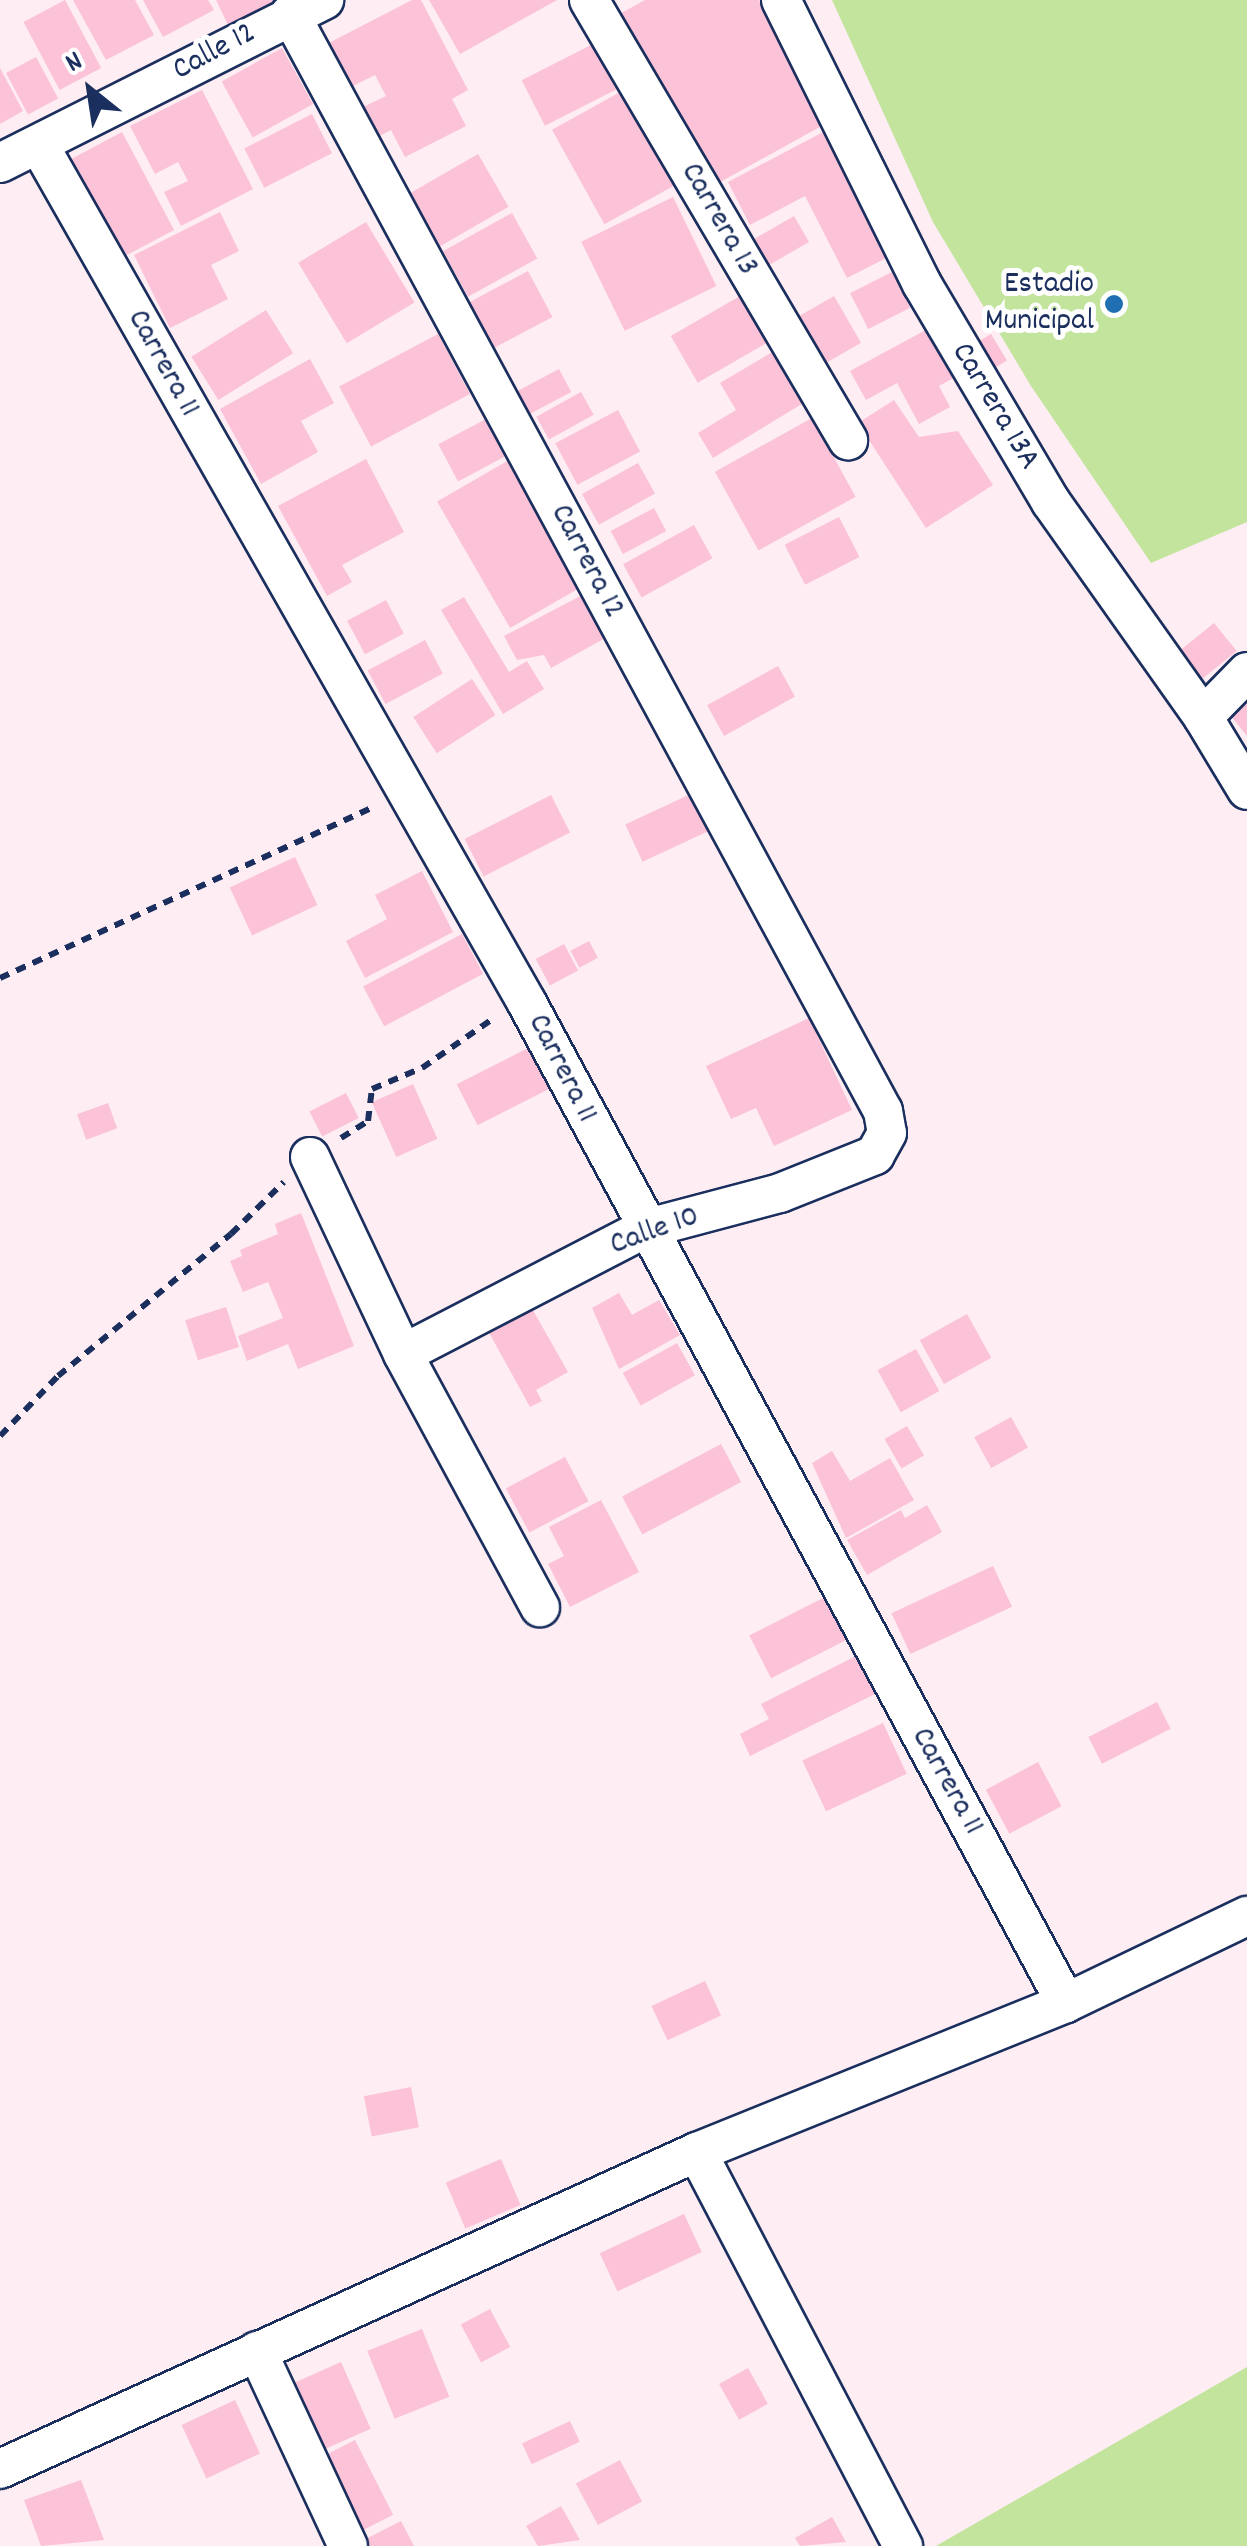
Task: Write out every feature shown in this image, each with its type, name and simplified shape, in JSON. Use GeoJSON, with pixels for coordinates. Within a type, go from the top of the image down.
{"type":"FeatureCollection","features":[{"type":"Feature","properties":{"kind":"street","name":"Carrera 13"},"geometry":{"type":"LineString","coordinates":[[588,0],[848,440]]}},
{"type":"Feature","properties":{"kind":"street","name":"Carrera 13A"},"geometry":{"type":"LineString","coordinates":[[781,0],[922,284],[1051,502],[1203,717],[1247,790]]}},
{"type":"Feature","properties":{"kind":"street","name":"Calle 12"},"geometry":{"type":"LineString","coordinates":[[0,164],[307,7]]}},
{"type":"Feature","properties":{"kind":"street","name":"Carrera 12"},"geometry":{"type":"LineString","coordinates":[[307,7],[883,1111]]}},
{"type":"Feature","properties":{"kind":"street","name":"Carrera 11"},"geometry":{"type":"LineString","coordinates":[[39,146],[527,1003],[644,1229],[1066,2003]]}},
{"type":"Feature","properties":{"kind":"street"},"geometry":{"type":"LineString","coordinates":[[1203,717],[1247,672]]}},
{"type":"Feature","properties":{"kind":"street","name":"Calle 10"},"geometry":{"type":"LineString","coordinates":[[403,1354],[644,1229],[780,1193],[875,1156],[888,1133],[883,1111]]}},
{"type":"Feature","properties":{"kind":"street"},"geometry":{"type":"LineString","coordinates":[[310,1157],[403,1354],[540,1607]]}},
{"type":"Feature","properties":{"kind":"street"},"geometry":{"type":"LineString","coordinates":[[0,2469],[697,2152],[1066,2003],[1247,1916]]}},
{"type":"Feature","properties":{"kind":"street"},"geometry":{"type":"LineString","coordinates":[[697,2152],[903,2546]]}},
{"type":"Feature","properties":{"kind":"street"},"geometry":{"type":"LineString","coordinates":[[257,2351],[348,2546]]}},
{"type":"Feature","properties":{"kind":"path"},"geometry":{"type":"LineString","coordinates":[[0,978],[405,792]]}},
{"type":"Feature","properties":{"kind":"path"},"geometry":{"type":"LineString","coordinates":[[0,1436],[58,1376],[230,1234],[310,1157],[368,1122],[372,1089],[422,1068],[527,1003]]}},
{"type":"Feature","properties":{"kind":"green space","name":"Estadio Municipal"},"geometry":{"type":"Polygon","coordinates":[[[832,0],[1247,0],[1247,522],[1151,563],[1031,386],[933,222],[832,0]]]}},
{"type":"Feature","properties":{"kind":"green space"},"geometry":{"type":"Polygon","coordinates":[[[1247,2367],[1247,2546],[936,2546],[1247,2367]]]}},
{"type":"Feature","properties":{"kind":"building"},"geometry":{"type":"Polygon","coordinates":[[[65,0],[101,68],[60,90],[24,22],[65,0]]]}},
{"type":"Feature","properties":{"kind":"building"},"geometry":{"type":"Polygon","coordinates":[[[73,0],[135,0],[154,35],[106,60],[73,0]]]}},
{"type":"Feature","properties":{"kind":"building"},"geometry":{"type":"Polygon","coordinates":[[[143,0],[208,0],[214,10],[163,37],[143,0]]]}},
{"type":"Feature","properties":{"kind":"building"},"geometry":{"type":"Polygon","coordinates":[[[216,0],[278,0],[228,25],[216,0]]]}},
{"type":"Feature","properties":{"kind":"building"},"geometry":{"type":"Polygon","coordinates":[[[412,0],[421,0],[468,90],[452,99],[466,126],[405,157],[391,130],[370,141],[355,111],[386,96],[375,75],[347,89],[325,45],[412,0]]]}},
{"type":"Feature","properties":{"kind":"building"},"geometry":{"type":"Polygon","coordinates":[[[429,0],[557,0],[460,54],[429,0]]]}},
{"type":"Feature","properties":{"kind":"building"},"geometry":{"type":"Polygon","coordinates":[[[645,0],[759,0],[827,123],[704,191],[609,20],[645,0]]]}},
{"type":"Feature","properties":{"kind":"building"},"geometry":{"type":"Polygon","coordinates":[[[593,44],[616,89],[545,126],[522,80],[593,44]]]}},
{"type":"Feature","properties":{"kind":"building"},"geometry":{"type":"Polygon","coordinates":[[[282,48],[313,104],[253,137],[222,81],[282,48]]]}},
{"type":"Feature","properties":{"kind":"building"},"geometry":{"type":"Polygon","coordinates":[[[36,57],[58,98],[28,114],[6,73],[36,57]]]}},
{"type":"Feature","properties":{"kind":"building"},"geometry":{"type":"Polygon","coordinates":[[[0,68],[23,111],[0,124],[0,68]]]}},
{"type":"Feature","properties":{"kind":"building"},"geometry":{"type":"Polygon","coordinates":[[[202,90],[253,189],[181,226],[164,192],[188,181],[178,162],[155,174],[130,126],[202,90]]]}},
{"type":"Feature","properties":{"kind":"building"},"geometry":{"type":"Polygon","coordinates":[[[622,91],[674,185],[604,224],[552,130],[622,91]]]}},
{"type":"Feature","properties":{"kind":"building"},"geometry":{"type":"Polygon","coordinates":[[[312,114],[332,153],[264,188],[244,149],[312,114]]]}},
{"type":"Feature","properties":{"kind":"building"},"geometry":{"type":"Polygon","coordinates":[[[827,130],[892,255],[847,278],[805,196],[750,225],[728,182],[827,130]]]}},
{"type":"Feature","properties":{"kind":"building"},"geometry":{"type":"Polygon","coordinates":[[[122,132],[174,230],[123,257],[71,159],[122,132]]]}},
{"type":"Feature","properties":{"kind":"building"},"geometry":{"type":"Polygon","coordinates":[[[478,154],[508,207],[429,253],[398,200],[478,154]]]}},
{"type":"Feature","properties":{"kind":"building"},"geometry":{"type":"Polygon","coordinates":[[[673,197],[716,286],[625,331],[581,242],[673,197]]]}},
{"type":"Feature","properties":{"kind":"building"},"geometry":{"type":"Polygon","coordinates":[[[220,212],[239,251],[211,265],[228,299],[170,328],[134,255],[220,212]]]}},
{"type":"Feature","properties":{"kind":"building"},"geometry":{"type":"Polygon","coordinates":[[[512,213],[537,258],[468,297],[443,251],[512,213]]]}},
{"type":"Feature","properties":{"kind":"building"},"geometry":{"type":"Polygon","coordinates":[[[794,216],[809,242],[764,268],[749,242],[794,216]]]}},
{"type":"Feature","properties":{"kind":"building"},"geometry":{"type":"Polygon","coordinates":[[[366,222],[414,303],[347,343],[298,263],[366,222]]]}},
{"type":"Feature","properties":{"kind":"building"},"geometry":{"type":"Polygon","coordinates":[[[528,271],[552,317],[491,349],[467,303],[528,271]]]}},
{"type":"Feature","properties":{"kind":"building"},"geometry":{"type":"Polygon","coordinates":[[[892,272],[910,308],[868,329],[850,293],[892,272]]]}},
{"type":"Feature","properties":{"kind":"building"},"geometry":{"type":"Polygon","coordinates":[[[740,296],[767,343],[698,383],[671,336],[740,296]]]}},
{"type":"Feature","properties":{"kind":"building"},"geometry":{"type":"Polygon","coordinates":[[[834,296],[861,343],[821,366],[794,319],[834,296]]]}},
{"type":"Feature","properties":{"kind":"building"},"geometry":{"type":"Polygon","coordinates":[[[266,310],[293,353],[218,400],[191,357],[266,310]]]}},
{"type":"Feature","properties":{"kind":"building"},"geometry":{"type":"Polygon","coordinates":[[[933,326],[959,375],[939,386],[950,407],[919,424],[897,383],[866,400],[850,371],[933,326]]]}},
{"type":"Feature","properties":{"kind":"building"},"geometry":{"type":"Polygon","coordinates":[[[438,334],[470,394],[371,447],[339,387],[438,334]]]}},
{"type":"Feature","properties":{"kind":"building"},"geometry":{"type":"Polygon","coordinates":[[[991,334],[1007,361],[989,371],[973,345],[991,334]]]}},
{"type":"Feature","properties":{"kind":"building"},"geometry":{"type":"Polygon","coordinates":[[[774,351],[805,402],[713,458],[698,433],[736,410],[720,383],[774,351]]]}},
{"type":"Feature","properties":{"kind":"building"},"geometry":{"type":"Polygon","coordinates":[[[310,359],[334,403],[301,421],[318,452],[261,484],[220,409],[310,359]]]}},
{"type":"Feature","properties":{"kind":"building"},"geometry":{"type":"Polygon","coordinates":[[[559,369],[571,392],[530,414],[518,391],[559,369]]]}},
{"type":"Feature","properties":{"kind":"building"},"geometry":{"type":"Polygon","coordinates":[[[581,392],[594,415],[549,439],[536,417],[581,392]]]}},
{"type":"Feature","properties":{"kind":"building"},"geometry":{"type":"Polygon","coordinates":[[[894,400],[919,437],[958,431],[993,485],[926,528],[858,423],[894,400]]]}},
{"type":"Feature","properties":{"kind":"building"},"geometry":{"type":"Polygon","coordinates":[[[618,410],[640,451],[577,485],[555,443],[618,410]]]}},
{"type":"Feature","properties":{"kind":"building"},"geometry":{"type":"Polygon","coordinates":[[[812,418],[856,497],[759,551],[715,472],[812,418]]]}},
{"type":"Feature","properties":{"kind":"building"},"geometry":{"type":"Polygon","coordinates":[[[486,419],[506,456],[458,481],[438,444],[486,419]]]}},
{"type":"Feature","properties":{"kind":"building"},"geometry":{"type":"Polygon","coordinates":[[[366,459],[404,532],[342,565],[352,582],[327,596],[278,506],[366,459]]]}},
{"type":"Feature","properties":{"kind":"building"},"geometry":{"type":"Polygon","coordinates":[[[509,460],[582,586],[510,628],[437,502],[509,460]]]}},
{"type":"Feature","properties":{"kind":"building"},"geometry":{"type":"Polygon","coordinates":[[[638,463],[655,494],[599,525],[582,494],[638,463]]]}},
{"type":"Feature","properties":{"kind":"building"},"geometry":{"type":"Polygon","coordinates":[[[654,508],[666,531],[623,554],[611,531],[654,508]]]}},
{"type":"Feature","properties":{"kind":"building"},"geometry":{"type":"Polygon","coordinates":[[[839,517],[859,557],[805,585],[785,545],[839,517]]]}},
{"type":"Feature","properties":{"kind":"building"},"geometry":{"type":"Polygon","coordinates":[[[694,525],[712,558],[642,598],[623,564],[694,525]]]}},
{"type":"Feature","properties":{"kind":"building"},"geometry":{"type":"Polygon","coordinates":[[[586,593],[609,636],[551,668],[544,655],[517,660],[504,636],[586,593]]]}},
{"type":"Feature","properties":{"kind":"building"},"geometry":{"type":"Polygon","coordinates":[[[464,597],[509,672],[527,661],[544,689],[503,714],[441,610],[464,597]]]}},
{"type":"Feature","properties":{"kind":"building"},"geometry":{"type":"Polygon","coordinates":[[[386,600],[404,634],[365,654],[347,621],[386,600]]]}},
{"type":"Feature","properties":{"kind":"building"},"geometry":{"type":"Polygon","coordinates":[[[1214,623],[1237,651],[1202,679],[1179,651],[1214,623]]]}},
{"type":"Feature","properties":{"kind":"building"},"geometry":{"type":"Polygon","coordinates":[[[425,640],[443,674],[385,704],[368,671],[425,640]]]}},
{"type":"Feature","properties":{"kind":"building"},"geometry":{"type":"Polygon","coordinates":[[[778,666],[795,697],[724,736],[707,705],[778,666]]]}},
{"type":"Feature","properties":{"kind":"building"},"geometry":{"type":"Polygon","coordinates":[[[472,679],[495,715],[437,753],[413,717],[472,679]]]}},
{"type":"Feature","properties":{"kind":"building"},"geometry":{"type":"Polygon","coordinates":[[[1247,704],[1247,736],[1231,716],[1247,704]]]}},
{"type":"Feature","properties":{"kind":"building"},"geometry":{"type":"Polygon","coordinates":[[[695,792],[712,829],[643,862],[625,825],[695,792]]]}},
{"type":"Feature","properties":{"kind":"building"},"geometry":{"type":"Polygon","coordinates":[[[551,795],[570,832],[484,876],[465,839],[551,795]]]}},
{"type":"Feature","properties":{"kind":"building"},"geometry":{"type":"Polygon","coordinates":[[[295,857],[317,905],[252,935],[230,887],[295,857]]]}},
{"type":"Feature","properties":{"kind":"building"},"geometry":{"type":"Polygon","coordinates":[[[422,871],[453,932],[365,978],[346,941],[387,919],[375,895],[422,871]]]}},
{"type":"Feature","properties":{"kind":"building"},"geometry":{"type":"Polygon","coordinates":[[[462,934],[483,974],[384,1026],[363,987],[462,934]]]}},
{"type":"Feature","properties":{"kind":"building"},"geometry":{"type":"Polygon","coordinates":[[[589,941],[598,958],[579,968],[570,951],[589,941]]]}},
{"type":"Feature","properties":{"kind":"building"},"geometry":{"type":"Polygon","coordinates":[[[564,944],[578,970],[550,986],[536,959],[564,944]]]}},
{"type":"Feature","properties":{"kind":"building"},"geometry":{"type":"Polygon","coordinates":[[[809,1018],[852,1110],[774,1146],[756,1108],[731,1119],[706,1066],[809,1018]]]}},
{"type":"Feature","properties":{"kind":"building"},"geometry":{"type":"Polygon","coordinates":[[[528,1048],[549,1089],[478,1125],[457,1084],[528,1048]]]}},
{"type":"Feature","properties":{"kind":"building"},"geometry":{"type":"Polygon","coordinates":[[[413,1084],[437,1139],[396,1157],[372,1102],[413,1084]]]}},
{"type":"Feature","properties":{"kind":"building"},"geometry":{"type":"Polygon","coordinates":[[[346,1093],[359,1118],[322,1137],[309,1112],[346,1093]]]}},
{"type":"Feature","properties":{"kind":"building"},"geometry":{"type":"Polygon","coordinates":[[[108,1103],[117,1128],[86,1140],[77,1114],[108,1103]]]}},
{"type":"Feature","properties":{"kind":"building"},"geometry":{"type":"Polygon","coordinates":[[[301,1213],[354,1346],[298,1369],[288,1344],[247,1361],[238,1336],[283,1318],[268,1282],[243,1292],[230,1261],[242,1256],[240,1250],[278,1234],[275,1224],[301,1213]]]}},
{"type":"Feature","properties":{"kind":"building"},"geometry":{"type":"Polygon","coordinates":[[[619,1293],[632,1315],[659,1300],[680,1335],[619,1369],[592,1308],[619,1293]]]}},
{"type":"Feature","properties":{"kind":"building"},"geometry":{"type":"Polygon","coordinates":[[[530,1305],[568,1372],[536,1390],[542,1401],[530,1407],[487,1329],[530,1305]]]}},
{"type":"Feature","properties":{"kind":"building"},"geometry":{"type":"Polygon","coordinates":[[[226,1307],[239,1347],[198,1360],[185,1320],[226,1307]]]}},
{"type":"Feature","properties":{"kind":"building"},"geometry":{"type":"Polygon","coordinates":[[[967,1314],[991,1358],[944,1384],[920,1340],[967,1314]]]}},
{"type":"Feature","properties":{"kind":"building"},"geometry":{"type":"Polygon","coordinates":[[[677,1343],[695,1375],[641,1405],[623,1373],[677,1343]]]}},
{"type":"Feature","properties":{"kind":"building"},"geometry":{"type":"Polygon","coordinates":[[[916,1349],[939,1391],[901,1412],[878,1370],[916,1349]]]}},
{"type":"Feature","properties":{"kind":"building"},"geometry":{"type":"Polygon","coordinates":[[[1011,1417],[1028,1448],[991,1468],[974,1437],[1011,1417]]]}},
{"type":"Feature","properties":{"kind":"building"},"geometry":{"type":"Polygon","coordinates":[[[907,1426],[924,1455],[901,1468],[884,1439],[907,1426]]]}},
{"type":"Feature","properties":{"kind":"building"},"geometry":{"type":"Polygon","coordinates":[[[721,1444],[741,1482],[642,1535],[622,1497],[721,1444]]]}},
{"type":"Feature","properties":{"kind":"building"},"geometry":{"type":"Polygon","coordinates":[[[832,1451],[850,1481],[890,1458],[914,1500],[846,1538],[812,1463],[832,1451]]]}},
{"type":"Feature","properties":{"kind":"building"},"geometry":{"type":"Polygon","coordinates":[[[565,1457],[588,1501],[529,1533],[506,1488],[565,1457]]]}},
{"type":"Feature","properties":{"kind":"building"},"geometry":{"type":"Polygon","coordinates":[[[601,1500],[639,1572],[570,1607],[548,1564],[564,1556],[549,1527],[601,1500]]]}},
{"type":"Feature","properties":{"kind":"building"},"geometry":{"type":"Polygon","coordinates":[[[927,1505],[942,1532],[867,1575],[847,1540],[901,1510],[905,1518],[927,1505]]]}},
{"type":"Feature","properties":{"kind":"building"},"geometry":{"type":"Polygon","coordinates":[[[993,1566],[1012,1607],[911,1654],[891,1613],[993,1566]]]}},
{"type":"Feature","properties":{"kind":"building"},"geometry":{"type":"Polygon","coordinates":[[[825,1597],[847,1640],[771,1678],[749,1636],[825,1597]]]}},
{"type":"Feature","properties":{"kind":"building"},"geometry":{"type":"Polygon","coordinates":[[[856,1656],[875,1694],[750,1756],[740,1734],[769,1719],[761,1704],[856,1656]]]}},
{"type":"Feature","properties":{"kind":"building"},"geometry":{"type":"Polygon","coordinates":[[[1157,1702],[1171,1729],[1102,1764],[1088,1737],[1157,1702]]]}},
{"type":"Feature","properties":{"kind":"building"},"geometry":{"type":"Polygon","coordinates":[[[883,1723],[907,1774],[826,1811],[802,1761],[883,1723]]]}},
{"type":"Feature","properties":{"kind":"building"},"geometry":{"type":"Polygon","coordinates":[[[1038,1762],[1061,1806],[1009,1834],[986,1790],[1038,1762]]]}},
{"type":"Feature","properties":{"kind":"building"},"geometry":{"type":"Polygon","coordinates":[[[705,1981],[721,2015],[668,2040],[652,2006],[705,1981]]]}},
{"type":"Feature","properties":{"kind":"building"},"geometry":{"type":"Polygon","coordinates":[[[411,2087],[419,2127],[372,2136],[364,2096],[411,2087]]]}},
{"type":"Feature","properties":{"kind":"building"},"geometry":{"type":"Polygon","coordinates":[[[501,2159],[521,2205],[465,2228],[446,2182],[501,2159]]]}},
{"type":"Feature","properties":{"kind":"building"},"geometry":{"type":"Polygon","coordinates":[[[684,2214],[702,2252],[617,2291],[600,2253],[684,2214]]]}},
{"type":"Feature","properties":{"kind":"building"},"geometry":{"type":"Polygon","coordinates":[[[490,2309],[510,2347],[481,2362],[461,2324],[490,2309]]]}},
{"type":"Feature","properties":{"kind":"building"},"geometry":{"type":"Polygon","coordinates":[[[422,2329],[449,2397],[395,2419],[367,2351],[422,2329]]]}},
{"type":"Feature","properties":{"kind":"building"},"geometry":{"type":"Polygon","coordinates":[[[341,2362],[371,2429],[315,2453],[285,2387],[341,2362]]]}},
{"type":"Feature","properties":{"kind":"building"},"geometry":{"type":"Polygon","coordinates":[[[748,2368],[768,2404],[739,2420],[719,2384],[748,2368]]]}},
{"type":"Feature","properties":{"kind":"building"},"geometry":{"type":"Polygon","coordinates":[[[235,2400],[260,2453],[206,2478],[182,2425],[235,2400]]]}},
{"type":"Feature","properties":{"kind":"building"},"geometry":{"type":"Polygon","coordinates":[[[570,2421],[580,2442],[532,2464],[522,2443],[570,2421]]]}},
{"type":"Feature","properties":{"kind":"building"},"geometry":{"type":"Polygon","coordinates":[[[355,2440],[393,2515],[353,2535],[315,2460],[355,2440]]]}},
{"type":"Feature","properties":{"kind":"building"},"geometry":{"type":"Polygon","coordinates":[[[620,2460],[642,2501],[598,2525],[576,2483],[620,2460]]]}},
{"type":"Feature","properties":{"kind":"building"},"geometry":{"type":"Polygon","coordinates":[[[81,2480],[104,2540],[41,2546],[24,2500],[81,2480]]]}},
{"type":"Feature","properties":{"kind":"building"},"geometry":{"type":"Polygon","coordinates":[[[561,2506],[580,2540],[538,2546],[526,2526],[561,2506]]]}},
{"type":"Feature","properties":{"kind":"building"},"geometry":{"type":"Polygon","coordinates":[[[832,2517],[846,2542],[800,2546],[795,2538],[832,2517]]]}},
{"type":"Feature","properties":{"kind":"building"},"geometry":{"type":"Polygon","coordinates":[[[401,2521],[414,2546],[362,2546],[360,2542],[401,2521]]]}},
{"type":"Feature","properties":{"kind":"place","name":"Estadio Municipal"},"geometry":{"type":"Point","coordinates":[1114,304]}}]}
